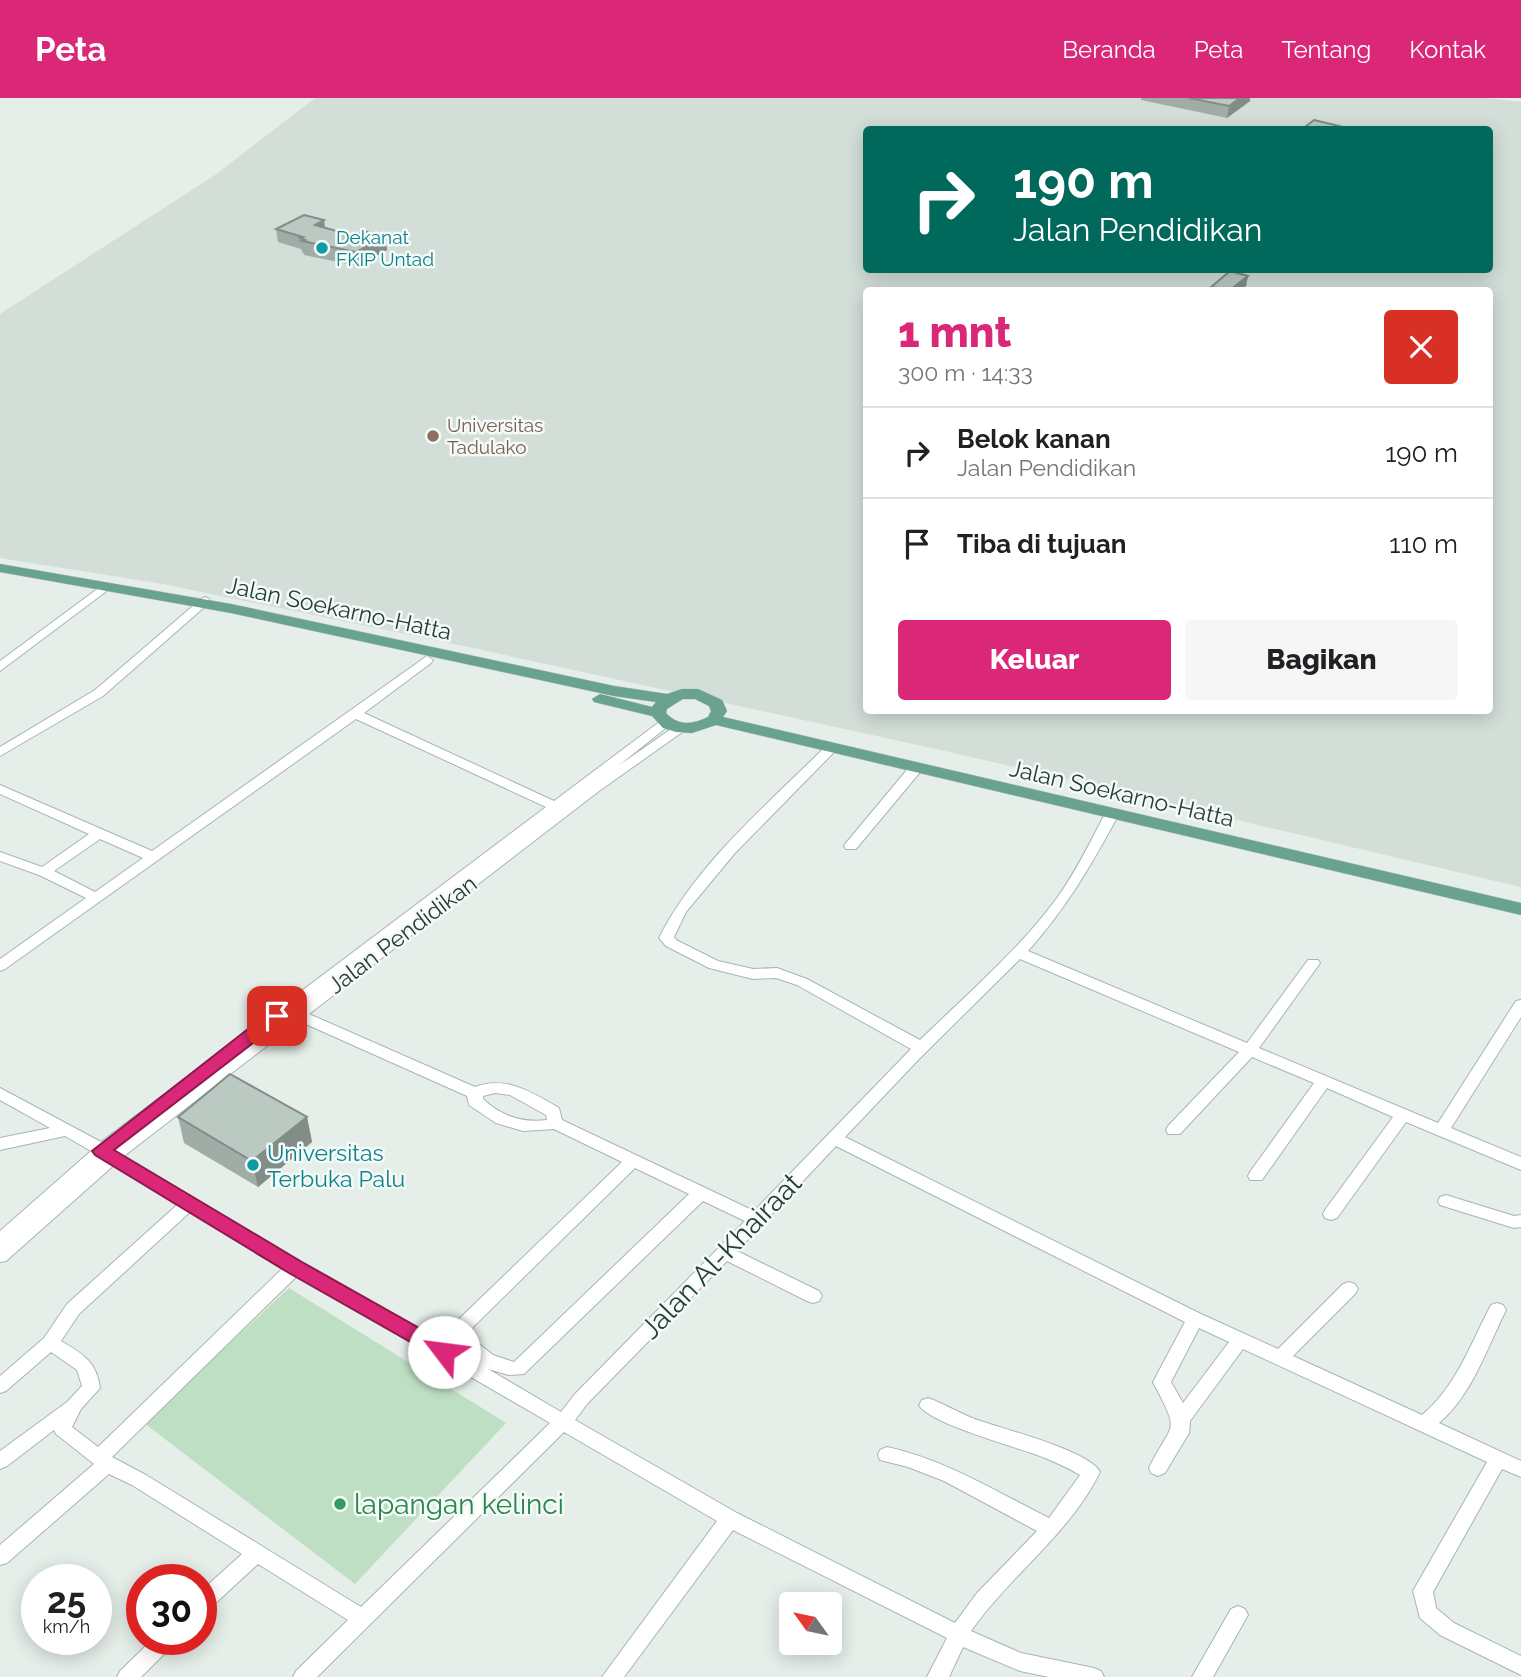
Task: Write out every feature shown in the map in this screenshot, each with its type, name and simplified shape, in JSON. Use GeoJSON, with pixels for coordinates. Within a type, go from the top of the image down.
{"type":"FeatureCollection","features":[{"type":"Feature","properties":{"kind":"main road","name":"Jalan Soekarno-Hatta"},"geometry":{"type":"LineString","coordinates":[[0,568],[111,584],[201,605],[662,718],[682,728]]}},
{"type":"Feature","properties":{"kind":"main road","name":"Jalan Soekarno-Hatta"},"geometry":{"type":"LineString","coordinates":[[0,577],[201,605],[614,691],[667,699],[682,694],[698,694],[716,703],[716,716]]}},
{"type":"Feature","properties":{"kind":"main road"},"geometry":{"type":"LineString","coordinates":[[662,718],[660,705],[667,699]]}},
{"type":"Feature","properties":{"kind":"main road","name":"Jalan Soekarno-Hatta"},"geometry":{"type":"LineString","coordinates":[[716,716],[831,749],[1521,909]]}},
{"type":"Feature","properties":{"kind":"main road","name":"Jalan Soekarno-Hatta"},"geometry":{"type":"LineString","coordinates":[[716,716],[1521,897]]}},
{"type":"Feature","properties":{"kind":"main road"},"geometry":{"type":"LineString","coordinates":[[682,728],[695,728],[716,716]]}},
{"type":"Feature","properties":{"kind":"street"},"geometry":{"type":"LineString","coordinates":[[0,667],[100,591]]}},
{"type":"Feature","properties":{"kind":"street"},"geometry":{"type":"LineString","coordinates":[[0,752],[99,693],[201,605]]}},
{"type":"Feature","properties":{"kind":"street"},"geometry":{"type":"LineString","coordinates":[[0,966],[355,715],[427,660]]}},
{"type":"Feature","properties":{"kind":"street"},"geometry":{"type":"LineString","coordinates":[[355,715],[554,806]]}},
{"type":"Feature","properties":{"kind":"street","name":"Jalan Pendidikan"},"geometry":{"type":"LineString","coordinates":[[0,1241],[107,1153],[554,806],[662,718]]}},
{"type":"Feature","properties":{"kind":"street","name":"Jalan Pendidikan"},"geometry":{"type":"LineString","coordinates":[[0,1256],[107,1153],[296,1014],[594,788],[682,728]]}},
{"type":"Feature","properties":{"kind":"street"},"geometry":{"type":"LineString","coordinates":[[831,749],[730,850],[680,910],[666,938],[714,965],[753,974],[777,973],[802,982],[920,1047]]}},
{"type":"Feature","properties":{"kind":"street"},"geometry":{"type":"LineString","coordinates":[[851,846],[916,768]]}},
{"type":"Feature","properties":{"kind":"street"},"geometry":{"type":"LineString","coordinates":[[0,789],[153,857]]}},
{"type":"Feature","properties":{"kind":"street","name":"Jalan Al-Khairaat"},"geometry":{"type":"LineString","coordinates":[[303,1677],[563,1422],[581,1399],[726,1253],[920,1047],[979,995],[1019,953],[1063,900],[1112,814]]}},
{"type":"Feature","properties":{"kind":"street"},"geometry":{"type":"LineString","coordinates":[[44,872],[99,833]]}},
{"type":"Feature","properties":{"kind":"street"},"geometry":{"type":"LineString","coordinates":[[0,856],[44,872],[97,898]]}},
{"type":"Feature","properties":{"kind":"street"},"geometry":{"type":"LineString","coordinates":[[1019,953],[1521,1164]]}},
{"type":"Feature","properties":{"kind":"street"},"geometry":{"type":"LineString","coordinates":[[1174,1130],[1250,1050],[1313,963]]}},
{"type":"Feature","properties":{"kind":"street"},"geometry":{"type":"LineString","coordinates":[[1442,1130],[1520,1008]]}},
{"type":"Feature","properties":{"kind":"street"},"geometry":{"type":"LineString","coordinates":[[296,1014],[475,1093]]}},
{"type":"Feature","properties":{"kind":"street"},"geometry":{"type":"LineString","coordinates":[[1256,1176],[1323,1082]]}},
{"type":"Feature","properties":{"kind":"street"},"geometry":{"type":"LineString","coordinates":[[475,1093],[485,1087],[498,1086],[510,1090],[553,1112],[555,1123]]}},
{"type":"Feature","properties":{"kind":"street"},"geometry":{"type":"LineString","coordinates":[[0,1093],[730,1518],[958,1635],[1020,1662],[1090,1677]]}},
{"type":"Feature","properties":{"kind":"street"},"geometry":{"type":"LineString","coordinates":[[475,1093],[475,1101],[481,1108],[511,1122],[529,1128],[543,1128],[555,1123],[757,1220]]}},
{"type":"Feature","properties":{"kind":"street"},"geometry":{"type":"LineString","coordinates":[[1331,1214],[1403,1115]]}},
{"type":"Feature","properties":{"kind":"street"},"geometry":{"type":"LineString","coordinates":[[0,1144],[64,1130]]}},
{"type":"Feature","properties":{"kind":"street"},"geometry":{"type":"LineString","coordinates":[[834,1138],[1195,1319],[1521,1469]]}},
{"type":"Feature","properties":{"kind":"street"},"geometry":{"type":"LineString","coordinates":[[634,1160],[464,1324],[461,1339],[476,1354],[502,1368],[518,1369],[700,1194]]}},
{"type":"Feature","properties":{"kind":"street"},"geometry":{"type":"LineString","coordinates":[[1446,1201],[1514,1223],[1521,1222]]}},
{"type":"Feature","properties":{"kind":"street"},"geometry":{"type":"LineString","coordinates":[[0,1386],[50,1343],[73,1309],[189,1203]]}},
{"type":"Feature","properties":{"kind":"street"},"geometry":{"type":"LineString","coordinates":[[726,1253],[813,1296]]}},
{"type":"Feature","properties":{"kind":"street"},"geometry":{"type":"LineString","coordinates":[[0,1557],[104,1460],[295,1267]]}},
{"type":"Feature","properties":{"kind":"street"},"geometry":{"type":"LineString","coordinates":[[1280,1358],[1349,1289]]}},
{"type":"Feature","properties":{"kind":"street"},"geometry":{"type":"LineString","coordinates":[[1425,1424],[1440,1413],[1453,1393],[1497,1310]]}},
{"type":"Feature","properties":{"kind":"street"},"geometry":{"type":"LineString","coordinates":[[1158,1468],[1183,1428],[1182,1418],[1162,1382],[1195,1319]]}},
{"type":"Feature","properties":{"kind":"street"},"geometry":{"type":"LineString","coordinates":[[1182,1418],[1240,1340]]}},
{"type":"Feature","properties":{"kind":"street"},"geometry":{"type":"LineString","coordinates":[[0,1461],[75,1404],[91,1388],[91,1377],[86,1365],[50,1343]]}},
{"type":"Feature","properties":{"kind":"street"},"geometry":{"type":"LineString","coordinates":[[75,1404],[62,1429],[104,1460],[363,1619]]}},
{"type":"Feature","properties":{"kind":"street"},"geometry":{"type":"LineString","coordinates":[[928,1405],[954,1420],[1044,1451],[1091,1472],[1080,1495],[1052,1529],[983,1600],[958,1635],[947,1666],[937,1677]]}},
{"type":"Feature","properties":{"kind":"street"},"geometry":{"type":"LineString","coordinates":[[887,1455],[909,1458],[939,1471],[1052,1529]]}},
{"type":"Feature","properties":{"kind":"street"},"geometry":{"type":"LineString","coordinates":[[1499,1458],[1423,1591],[1427,1612],[1447,1629],[1521,1666]]}},
{"type":"Feature","properties":{"kind":"street"},"geometry":{"type":"LineString","coordinates":[[612,1677],[730,1518]]}},
{"type":"Feature","properties":{"kind":"street"},"geometry":{"type":"LineString","coordinates":[[217,1589],[256,1553]]}},
{"type":"Feature","properties":{"kind":"street"},"geometry":{"type":"LineString","coordinates":[[1202,1677],[1238,1615]]}},
{"type":"Feature","properties":{"kind":"street"},"geometry":{"type":"LineString","coordinates":[[127,1677],[150,1655]]}},
{"type":"Feature","properties":{"kind":"shaded area","name":"Universitas Tadulako"},"geometry":{"type":"Polygon","coordinates":[[[315,98],[1487,98],[1521,102],[1521,887],[950,752],[473,648],[163,584],[0,558],[0,314],[215,175],[315,98]]]}},
{"type":"Feature","properties":{"kind":"green space","name":"lapangan kelinci"},"geometry":{"type":"Polygon","coordinates":[[[289,1288],[506,1423],[355,1584],[144,1423],[289,1288]]]}},
{"type":"Feature","properties":{"kind":"building"},"geometry":{"type":"Polygon","coordinates":[[[1189,98],[1240,98],[1229,106],[1189,98]]]}},
{"type":"Feature","properties":{"kind":"building"},"geometry":{"type":"Polygon","coordinates":[[[1314,120],[1339,126],[1306,126],[1314,120]]]}},
{"type":"Feature","properties":{"kind":"building"},"geometry":{"type":"Polygon","coordinates":[[[304,215],[324,220],[315,225],[354,236],[364,231],[385,237],[356,252],[302,241],[305,240],[300,238],[303,237],[276,229],[304,215]]]}},
{"type":"Feature","properties":{"kind":"building"},"geometry":{"type":"Polygon","coordinates":[[[1228,273],[1248,276],[1234,287],[1211,287],[1228,273]]]}},
{"type":"Feature","properties":{"kind":"building"},"geometry":{"type":"Polygon","coordinates":[[[230,1074],[307,1117],[252,1161],[178,1117],[230,1074]]]}},
{"type":"Feature","properties":{"kind":"place","name":"Dekanat FKIP Untad"},"geometry":{"type":"Point","coordinates":[322,248]}},
{"type":"Feature","properties":{"kind":"place","name":"Universitas Tadulako"},"geometry":{"type":"Point","coordinates":[433,436]}},
{"type":"Feature","properties":{"kind":"place","name":"Universitas Terbuka Palu"},"geometry":{"type":"Point","coordinates":[253,1165]}},
{"type":"Feature","properties":{"kind":"place","name":"lapangan kelinci"},"geometry":{"type":"Point","coordinates":[340,1504]}},
{"type":"Feature","properties":{"kind":"route"},"geometry":{"type":"LineString","coordinates":[[277,1016],[101,1151],[444,1352]]}}]}
